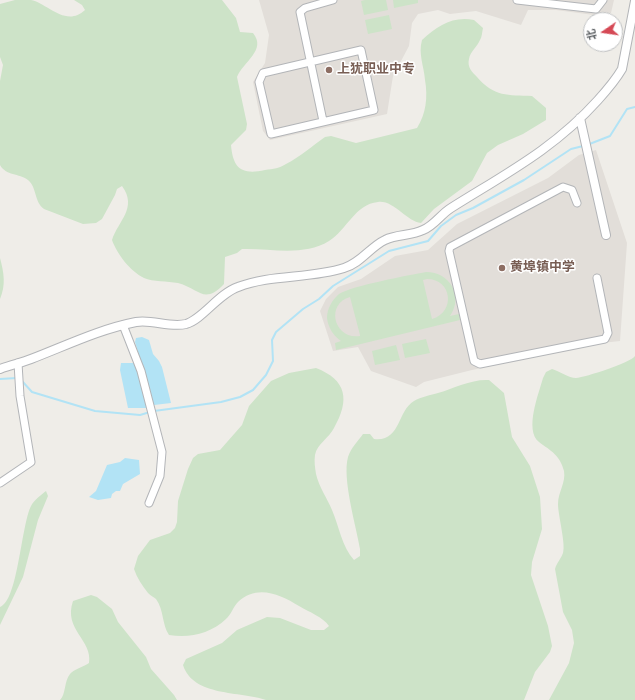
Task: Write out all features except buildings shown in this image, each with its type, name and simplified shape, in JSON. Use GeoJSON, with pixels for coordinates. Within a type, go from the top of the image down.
{"type":"FeatureCollection","features":[{"type":"Feature","properties":{"kind":"street"},"geometry":{"type":"LineString","coordinates":[[323,122],[300,12],[305,8],[333,0]]}},
{"type":"Feature","properties":{"kind":"street"},"geometry":{"type":"LineString","coordinates":[[517,0],[548,2],[596,9],[603,0]]}},
{"type":"Feature","properties":{"kind":"street"},"geometry":{"type":"LineString","coordinates":[[0,369],[123,325],[149,321],[175,324],[188,323],[215,300],[240,286],[256,282],[317,274],[347,268],[368,255],[388,238],[423,231],[450,208],[528,161],[580,118],[617,78],[622,69],[626,41],[635,2]]}},
{"type":"Feature","properties":{"kind":"street"},"geometry":{"type":"LineString","coordinates":[[626,41],[635,43]]}},
{"type":"Feature","properties":{"kind":"street"},"geometry":{"type":"LineString","coordinates":[[361,50],[374,110],[323,122],[271,134],[260,82],[261,76],[266,72],[361,50]]}},
{"type":"Feature","properties":{"kind":"street"},"geometry":{"type":"LineString","coordinates":[[580,118],[606,235]]}},
{"type":"Feature","properties":{"kind":"street"},"geometry":{"type":"LineString","coordinates":[[577,204],[572,190],[563,188],[450,247],[449,251],[474,361],[480,364],[605,340],[608,333],[597,278]]}},
{"type":"Feature","properties":{"kind":"street"},"geometry":{"type":"LineString","coordinates":[[123,325],[141,371],[162,452],[160,476],[149,503]]}},
{"type":"Feature","properties":{"kind":"street"},"geometry":{"type":"LineString","coordinates":[[0,483],[31,462],[20,396],[18,363]]}},
{"type":"Feature","properties":{"kind":"shaded area","name":"上犹职业中专"},"geometry":{"type":"Polygon","coordinates":[[[259,0],[614,0],[611,12],[583,12],[583,14],[556,10],[528,10],[521,25],[476,11],[450,14],[438,10],[418,14],[412,23],[409,46],[393,76],[387,114],[270,140],[263,131],[253,82],[265,63],[269,35],[259,0]]]}},
{"type":"Feature","properties":{"kind":"shaded area","name":"黄埠镇中学"},"geometry":{"type":"Polygon","coordinates":[[[596,150],[627,243],[620,341],[593,344],[472,370],[424,382],[416,387],[371,371],[358,347],[333,351],[320,311],[326,299],[338,287],[361,279],[395,256],[428,250],[457,224],[548,178],[579,155],[596,150]]]}},
{"type":"Feature","properties":{"kind":"green space"},"geometry":{"type":"Polygon","coordinates":[[[15,0],[31,0],[64,16],[71,16],[78,15],[85,10],[82,5],[74,0],[222,0],[236,18],[240,32],[253,33],[257,39],[256,50],[237,77],[247,124],[246,130],[231,145],[234,160],[240,168],[245,171],[250,172],[274,169],[296,158],[325,137],[331,136],[356,143],[417,128],[424,111],[426,99],[426,86],[421,55],[422,40],[440,26],[459,19],[474,20],[483,28],[481,39],[469,59],[469,67],[473,73],[483,84],[496,92],[509,95],[532,96],[546,108],[546,120],[523,134],[498,145],[487,153],[472,181],[434,209],[421,223],[411,219],[390,204],[378,202],[370,204],[357,212],[341,231],[329,241],[319,246],[308,249],[286,251],[242,249],[237,253],[225,257],[224,284],[211,294],[202,294],[178,283],[144,278],[129,267],[112,240],[127,208],[128,201],[122,186],[117,189],[102,219],[96,223],[83,224],[44,209],[39,202],[33,186],[28,180],[21,176],[9,173],[0,165],[0,81],[3,65],[0,57],[0,4],[15,0]]]}},
{"type":"Feature","properties":{"kind":"green space"},"geometry":{"type":"Polygon","coordinates":[[[386,0],[388,10],[364,15],[361,1],[386,0]]]}},
{"type":"Feature","properties":{"kind":"green space"},"geometry":{"type":"Polygon","coordinates":[[[393,0],[418,0],[418,3],[394,8],[393,0]]]}},
{"type":"Feature","properties":{"kind":"green space"},"geometry":{"type":"Polygon","coordinates":[[[389,15],[392,29],[368,34],[365,20],[389,15]]]}},
{"type":"Feature","properties":{"kind":"green space"},"geometry":{"type":"Polygon","coordinates":[[[0,258],[4,279],[0,299],[0,258]]]}},
{"type":"Feature","properties":{"kind":"green space"},"geometry":{"type":"Polygon","coordinates":[[[426,272],[442,276],[452,286],[456,301],[450,316],[459,314],[460,320],[336,350],[335,343],[341,341],[332,331],[327,318],[330,305],[339,294],[368,284],[426,272]],[[423,280],[432,319],[440,315],[445,310],[448,303],[448,296],[442,284],[435,280],[423,280]],[[350,297],[342,301],[337,307],[335,313],[336,321],[344,333],[351,336],[360,336],[360,335],[350,297]]]}},
{"type":"Feature","properties":{"kind":"green space"},"geometry":{"type":"Polygon","coordinates":[[[426,339],[430,353],[405,358],[402,344],[426,339]]]}},
{"type":"Feature","properties":{"kind":"green space"},"geometry":{"type":"Polygon","coordinates":[[[396,345],[400,360],[375,365],[372,351],[396,345]]]}},
{"type":"Feature","properties":{"kind":"green space"},"geometry":{"type":"Polygon","coordinates":[[[635,356],[635,700],[549,700],[569,663],[574,643],[572,630],[563,612],[555,569],[564,549],[558,504],[559,495],[564,480],[564,471],[557,457],[539,442],[535,436],[533,420],[536,402],[543,378],[546,372],[552,369],[576,378],[617,366],[635,356]]]}},
{"type":"Feature","properties":{"kind":"green space"},"geometry":{"type":"Polygon","coordinates":[[[316,368],[334,378],[340,385],[343,392],[344,400],[339,418],[332,432],[316,451],[315,464],[319,483],[332,510],[346,549],[354,560],[360,556],[360,549],[350,502],[347,466],[349,454],[363,434],[370,434],[374,439],[383,439],[394,431],[404,412],[414,401],[469,382],[489,380],[504,393],[512,437],[530,466],[540,497],[542,529],[532,562],[531,575],[548,626],[552,646],[550,652],[535,672],[524,700],[266,700],[207,688],[197,683],[188,675],[183,665],[186,659],[222,643],[237,630],[267,617],[280,618],[311,630],[324,630],[329,626],[320,617],[284,598],[261,592],[253,593],[238,602],[226,619],[213,628],[199,634],[185,636],[169,635],[165,627],[159,603],[148,593],[134,569],[138,556],[150,540],[170,533],[175,528],[177,522],[178,501],[193,458],[198,454],[220,450],[242,425],[249,406],[271,381],[289,373],[316,368]]]}},
{"type":"Feature","properties":{"kind":"green space"},"geometry":{"type":"Polygon","coordinates":[[[46,491],[48,496],[38,520],[23,577],[0,625],[0,607],[6,602],[11,592],[24,529],[31,506],[46,491]]]}},
{"type":"Feature","properties":{"kind":"green space"},"geometry":{"type":"Polygon","coordinates":[[[91,595],[97,597],[112,609],[118,622],[146,657],[151,669],[177,700],[60,700],[70,674],[89,663],[87,648],[75,627],[72,620],[71,611],[73,601],[91,595]]]}},
{"type":"Feature","properties":{"kind":"water"},"geometry":{"type":"Polygon","coordinates":[[[142,337],[149,340],[153,354],[162,367],[171,403],[154,405],[135,342],[136,338],[142,337]]]}},
{"type":"Feature","properties":{"kind":"water"},"geometry":{"type":"Polygon","coordinates":[[[121,363],[135,363],[147,408],[128,408],[120,370],[121,363]]]}},
{"type":"Feature","properties":{"kind":"water"},"geometry":{"type":"Polygon","coordinates":[[[125,458],[139,460],[140,474],[123,484],[120,491],[116,491],[112,494],[111,498],[98,500],[89,497],[96,491],[107,465],[120,462],[125,458]]]}},
{"type":"Feature","properties":{"kind":"waterway"},"geometry":{"type":"LineString","coordinates":[[587,145],[610,136],[627,109],[635,107]]}},
{"type":"Feature","properties":{"kind":"waterway"},"geometry":{"type":"LineString","coordinates":[[154,411],[221,402],[240,397],[253,390],[266,375],[273,361],[272,340],[276,332],[303,309],[319,299],[333,286],[389,251],[428,241],[441,226],[456,215],[473,208],[524,180],[571,149],[583,146]]}},
{"type":"Feature","properties":{"kind":"waterway"},"geometry":{"type":"LineString","coordinates":[[0,379],[17,378]]}},
{"type":"Feature","properties":{"kind":"waterway"},"geometry":{"type":"LineString","coordinates":[[22,381],[32,392],[95,411],[140,415],[150,412]]}},
{"type":"Feature","properties":{"kind":"place","name":"上犹职业中专"},"geometry":{"type":"Point","coordinates":[329,70]}},
{"type":"Feature","properties":{"kind":"place","name":"黄埠镇中学"},"geometry":{"type":"Point","coordinates":[502,268]}}]}
